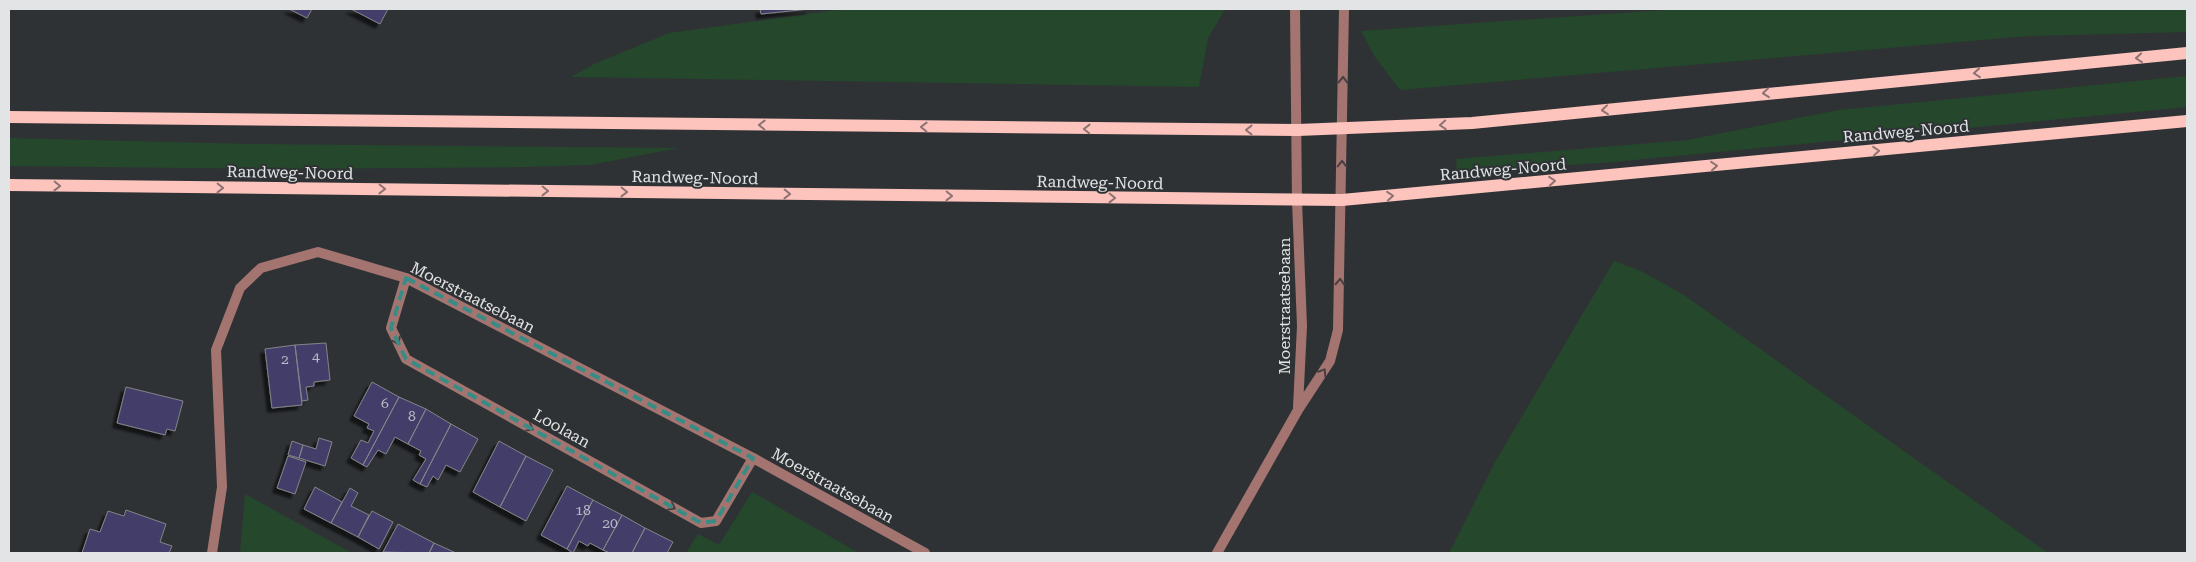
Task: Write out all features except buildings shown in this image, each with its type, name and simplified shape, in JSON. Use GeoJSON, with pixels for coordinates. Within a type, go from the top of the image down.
{"type":"FeatureCollection","features":[{"type":"Feature","properties":{"kind":"main road"},"geometry":{"type":"LineString","coordinates":[[9,117],[1298,130],[1472,123],[2187,53]]}},
{"type":"Feature","properties":{"kind":"main road","name":"Randweg-Noord"},"geometry":{"type":"LineString","coordinates":[[9,185],[1297,201],[1342,200],[2187,121]]}},
{"type":"Feature","properties":{"kind":"street","name":"Moerstraatsebaan"},"geometry":{"type":"LineString","coordinates":[[1295,9],[1298,130],[1297,201],[1302,326],[1298,410]]}},
{"type":"Feature","properties":{"kind":"street","name":"Moerstraatsebaan"},"geometry":{"type":"LineString","coordinates":[[1217,553],[1298,410],[1330,361],[1338,330],[1342,200],[1344,9]]}},
{"type":"Feature","properties":{"kind":"street","name":"Moerstraatsebaan"},"geometry":{"type":"LineString","coordinates":[[212,553],[222,487],[216,350],[240,288],[261,268],[318,252],[406,278],[753,458],[925,553]]}},
{"type":"Feature","properties":{"kind":"street","name":"Loolaan"},"geometry":{"type":"LineString","coordinates":[[406,278],[391,328],[406,359],[701,523],[716,521],[753,458]]}},
{"type":"Feature","properties":{"kind":"highlighted area"},"geometry":{"type":"Polygon","coordinates":[[[406,278],[753,458],[716,521],[701,523],[406,359],[391,328],[406,278]]]}},
{"type":"Feature","properties":{"kind":"green space"},"geometry":{"type":"Polygon","coordinates":[[[844,9],[1225,9],[1208,38],[1199,87],[571,77],[594,64],[669,33],[844,9]]]}},
{"type":"Feature","properties":{"kind":"green space"},"geometry":{"type":"Polygon","coordinates":[[[1679,9],[2187,9],[2187,32],[2029,36],[1400,90],[1375,57],[1361,31],[1679,9]]]}},
{"type":"Feature","properties":{"kind":"green space"},"geometry":{"type":"Polygon","coordinates":[[[2187,76],[2187,107],[1613,162],[1457,173],[1456,159],[1687,140],[1839,110],[2187,76]]]}},
{"type":"Feature","properties":{"kind":"green space"},"geometry":{"type":"Polygon","coordinates":[[[9,138],[252,144],[679,148],[590,165],[527,167],[276,169],[9,166],[9,138]]]}},
{"type":"Feature","properties":{"kind":"green space"},"geometry":{"type":"Polygon","coordinates":[[[1614,261],[1641,271],[1684,295],[2048,553],[1449,553],[1495,462],[1614,261]]]}},
{"type":"Feature","properties":{"kind":"green space"},"geometry":{"type":"Polygon","coordinates":[[[752,492],[859,553],[686,553],[698,534],[719,545],[752,492]]]}},
{"type":"Feature","properties":{"kind":"green space"},"geometry":{"type":"Polygon","coordinates":[[[245,494],[352,553],[240,553],[245,494]]]}}]}
